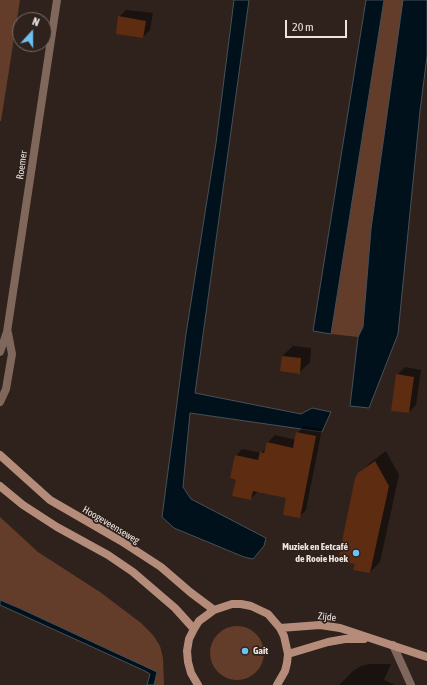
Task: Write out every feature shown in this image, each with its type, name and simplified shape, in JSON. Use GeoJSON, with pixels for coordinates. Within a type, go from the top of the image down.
{"type":"FeatureCollection","features":[{"type":"Feature","properties":{"kind":"main road","name":"Hoogeveenseweg"},"geometry":{"type":"LineString","coordinates":[[0,455],[50,500],[121,541],[161,567],[214,610]]}},
{"type":"Feature","properties":{"kind":"main road"},"geometry":{"type":"LineString","coordinates":[[0,486],[23,505],[57,527],[108,555],[133,572],[176,608],[194,629]]}},
{"type":"Feature","properties":{"kind":"main road"},"geometry":{"type":"LineString","coordinates":[[198,685],[191,673],[188,662],[187,650],[189,639],[199,621],[214,610],[232,604],[251,606],[268,614],[280,628],[284,636],[288,654],[284,671],[277,685]]}},
{"type":"Feature","properties":{"kind":"main road","name":"Zijde"},"geometry":{"type":"LineString","coordinates":[[280,628],[320,625],[340,628],[427,657]]}},
{"type":"Feature","properties":{"kind":"main road","name":"Zijde"},"geometry":{"type":"LineString","coordinates":[[288,654],[328,642],[345,639],[371,638]]}},
{"type":"Feature","properties":{"kind":"street","name":"Roemer"},"geometry":{"type":"LineString","coordinates":[[0,352],[8,332],[58,0]]}},
{"type":"Feature","properties":{"kind":"street","name":"Roemer"},"geometry":{"type":"LineString","coordinates":[[0,402],[6,389],[12,354],[8,332]]}},
{"type":"Feature","properties":{"kind":"street"},"geometry":{"type":"LineString","coordinates":[[394,645],[411,685]]}},
{"type":"Feature","properties":{"kind":"shaded area"},"geometry":{"type":"Polygon","coordinates":[[[0,0],[20,0],[18,12],[12,12],[12,51],[0,121],[0,0]]]}},
{"type":"Feature","properties":{"kind":"shaded area"},"geometry":{"type":"Polygon","coordinates":[[[384,0],[403,0],[371,229],[363,327],[358,337],[331,334],[384,0]]]}},
{"type":"Feature","properties":{"kind":"shaded area"},"geometry":{"type":"Polygon","coordinates":[[[0,517],[38,552],[100,592],[141,623],[153,635],[160,646],[163,658],[164,685],[154,685],[157,672],[0,600],[0,517]]]}},
{"type":"Feature","properties":{"kind":"shaded area"},"geometry":{"type":"Polygon","coordinates":[[[232,626],[242,626],[252,630],[260,638],[264,648],[264,658],[260,668],[252,676],[242,680],[232,680],[222,676],[214,668],[210,658],[210,648],[214,638],[222,630],[232,626]]]}},
{"type":"Feature","properties":{"kind":"water"},"geometry":{"type":"Polygon","coordinates":[[[234,0],[249,0],[195,393],[301,414],[312,408],[331,412],[322,432],[190,413],[183,487],[191,499],[266,538],[264,546],[253,559],[244,557],[174,528],[162,517],[186,334],[216,143],[234,0]]]}},
{"type":"Feature","properties":{"kind":"water"},"geometry":{"type":"Polygon","coordinates":[[[366,0],[384,0],[331,334],[313,331],[366,0]]]}},
{"type":"Feature","properties":{"kind":"water"},"geometry":{"type":"Polygon","coordinates":[[[403,0],[427,0],[427,56],[420,111],[398,334],[369,408],[350,406],[358,337],[363,327],[371,229],[403,0]]]}},
{"type":"Feature","properties":{"kind":"water"},"geometry":{"type":"Polygon","coordinates":[[[0,600],[157,672],[154,685],[147,685],[150,674],[145,671],[0,605],[0,600]]]}},
{"type":"Feature","properties":{"kind":"building"},"geometry":{"type":"Polygon","coordinates":[[[118,16],[146,21],[143,38],[116,34],[118,16]]]}},
{"type":"Feature","properties":{"kind":"building"},"geometry":{"type":"Polygon","coordinates":[[[282,356],[301,358],[300,374],[280,371],[282,356]]]}},
{"type":"Feature","properties":{"kind":"building"},"geometry":{"type":"Polygon","coordinates":[[[396,374],[414,377],[409,413],[391,411],[396,374]]]}},
{"type":"Feature","properties":{"kind":"building"},"geometry":{"type":"Polygon","coordinates":[[[296,432],[316,436],[300,518],[283,515],[286,498],[253,491],[251,500],[232,496],[236,480],[230,478],[235,455],[258,460],[260,452],[264,453],[267,442],[293,448],[296,432]]]}},
{"type":"Feature","properties":{"kind":"building"},"geometry":{"type":"Polygon","coordinates":[[[375,461],[389,486],[370,573],[353,570],[355,564],[338,561],[355,478],[358,473],[375,461]]]}},
{"type":"Feature","properties":{"kind":"place","name":"Muziek en Eetcafé de Rooie Hoek"},"geometry":{"type":"Point","coordinates":[356,553]}},
{"type":"Feature","properties":{"kind":"place","name":"Gait"},"geometry":{"type":"Point","coordinates":[245,651]}}]}
